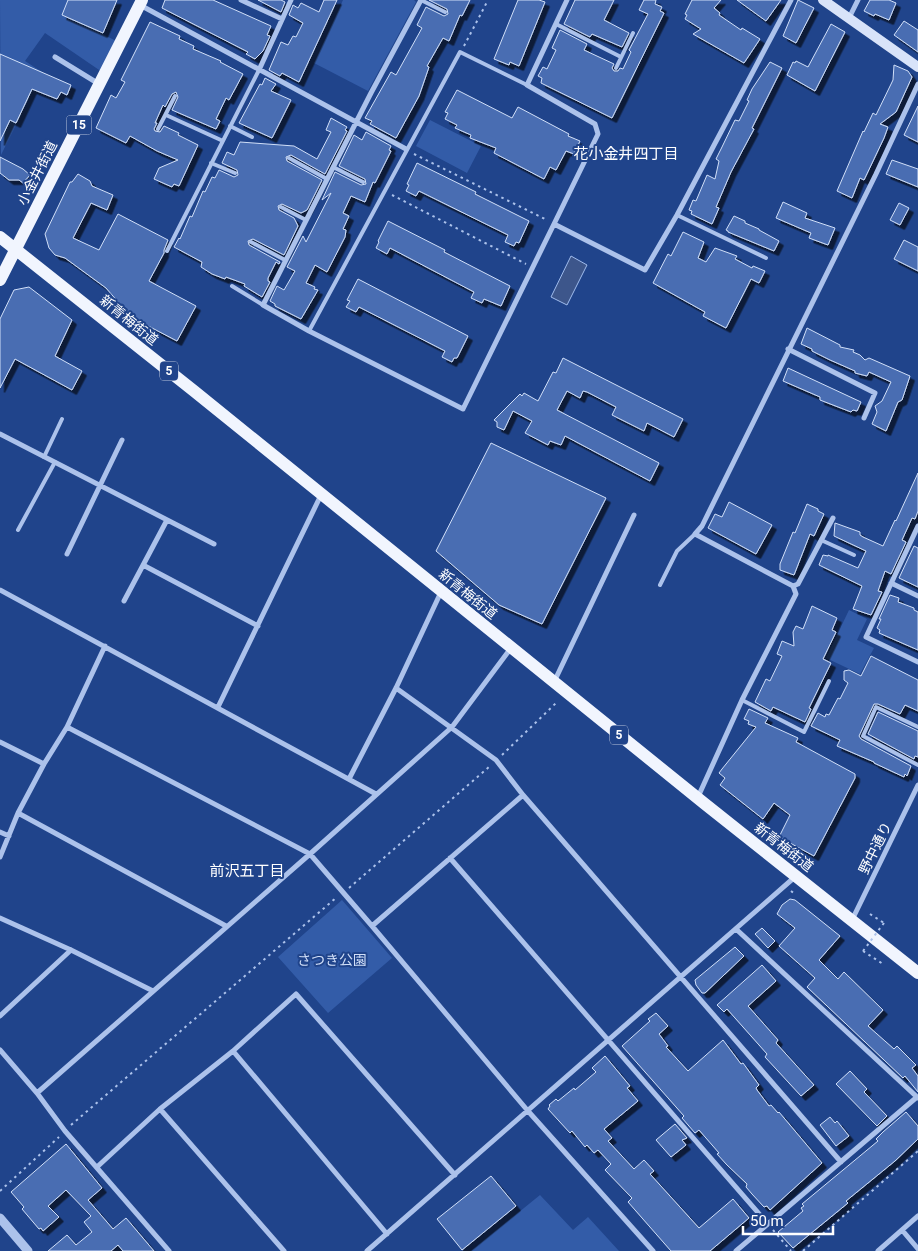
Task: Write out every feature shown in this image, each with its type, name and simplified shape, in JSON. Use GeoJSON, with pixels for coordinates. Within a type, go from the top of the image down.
{"type":"FeatureCollection","features":[{"type":"Feature","properties":{"kind":"main road"},"geometry":{"type":"LineString","coordinates":[[823,0],[918,67]]}},
{"type":"Feature","properties":{"kind":"main road","name":"小金井街道"},"geometry":{"type":"LineString","coordinates":[[0,280],[140,2]]}},
{"type":"Feature","properties":{"kind":"main road","name":"新青梅街道"},"geometry":{"type":"LineString","coordinates":[[0,237],[202,397],[554,683],[918,973]]}},
{"type":"Feature","properties":{"kind":"street"},"geometry":{"type":"LineString","coordinates":[[241,0],[282,20]]}},
{"type":"Feature","properties":{"kind":"street"},"geometry":{"type":"LineString","coordinates":[[259,70],[291,0]]}},
{"type":"Feature","properties":{"kind":"street"},"geometry":{"type":"LineString","coordinates":[[421,0],[262,305],[463,409],[598,134],[595,124],[526,84],[567,0]]}},
{"type":"Feature","properties":{"kind":"street"},"geometry":{"type":"LineString","coordinates":[[554,224],[645,270],[677,215],[792,0]]}},
{"type":"Feature","properties":{"kind":"street"},"geometry":{"type":"LineString","coordinates":[[849,18],[858,0]]}},
{"type":"Feature","properties":{"kind":"street"},"geometry":{"type":"LineString","coordinates":[[140,2],[259,70],[406,150]]}},
{"type":"Feature","properties":{"kind":"street"},"geometry":{"type":"LineString","coordinates":[[55,57],[99,85]]}},
{"type":"Feature","properties":{"kind":"street"},"geometry":{"type":"LineString","coordinates":[[698,798],[742,700],[796,594],[793,586],[695,534],[702,526],[876,174],[918,84]]}},
{"type":"Feature","properties":{"kind":"street"},"geometry":{"type":"LineString","coordinates":[[788,349],[875,393],[864,418]]}},
{"type":"Feature","properties":{"kind":"street"},"geometry":{"type":"LineString","coordinates":[[0,434],[214,544]]}},
{"type":"Feature","properties":{"kind":"street"},"geometry":{"type":"LineString","coordinates":[[67,554],[122,440]]}},
{"type":"Feature","properties":{"kind":"street"},"geometry":{"type":"LineString","coordinates":[[218,707],[321,495]]}},
{"type":"Feature","properties":{"kind":"street"},"geometry":{"type":"LineString","coordinates":[[554,683],[634,514]]}},
{"type":"Feature","properties":{"kind":"street"},"geometry":{"type":"LineString","coordinates":[[793,586],[798,584],[833,518]]}},
{"type":"Feature","properties":{"kind":"street"},"geometry":{"type":"LineString","coordinates":[[124,601],[167,520]]}},
{"type":"Feature","properties":{"kind":"street"},"geometry":{"type":"LineString","coordinates":[[918,526],[916,536],[866,637],[918,662]]}},
{"type":"Feature","properties":{"kind":"street"},"geometry":{"type":"LineString","coordinates":[[143,565],[258,626]]}},
{"type":"Feature","properties":{"kind":"street"},"geometry":{"type":"LineString","coordinates":[[892,583],[918,596]]}},
{"type":"Feature","properties":{"kind":"street"},"geometry":{"type":"LineString","coordinates":[[0,590],[376,794]]}},
{"type":"Feature","properties":{"kind":"street"},"geometry":{"type":"LineString","coordinates":[[349,779],[396,688],[441,592]]}},
{"type":"Feature","properties":{"kind":"street"},"geometry":{"type":"LineString","coordinates":[[0,857],[18,813],[44,764],[67,727],[105,646]]}},
{"type":"Feature","properties":{"kind":"street"},"geometry":{"type":"LineString","coordinates":[[37,1093],[452,727],[511,648]]}},
{"type":"Feature","properties":{"kind":"street"},"geometry":{"type":"LineString","coordinates":[[396,688],[496,760],[523,795],[841,1162]]}},
{"type":"Feature","properties":{"kind":"street"},"geometry":{"type":"LineString","coordinates":[[67,727],[310,854],[528,1111],[653,1251]]}},
{"type":"Feature","properties":{"kind":"street"},"geometry":{"type":"LineString","coordinates":[[0,742],[44,764]]}},
{"type":"Feature","properties":{"kind":"street","name":"野中通り"},"geometry":{"type":"LineString","coordinates":[[852,920],[918,788]]}},
{"type":"Feature","properties":{"kind":"street"},"geometry":{"type":"LineString","coordinates":[[372,926],[523,795]]}},
{"type":"Feature","properties":{"kind":"street"},"geometry":{"type":"LineString","coordinates":[[18,813],[226,926]]}},
{"type":"Feature","properties":{"kind":"street"},"geometry":{"type":"LineString","coordinates":[[0,832],[9,836]]}},
{"type":"Feature","properties":{"kind":"street"},"geometry":{"type":"LineString","coordinates":[[450,858],[767,1223]]}},
{"type":"Feature","properties":{"kind":"street"},"geometry":{"type":"LineString","coordinates":[[367,1251],[797,876]]}},
{"type":"Feature","properties":{"kind":"street"},"geometry":{"type":"LineString","coordinates":[[0,918],[71,950],[153,991]]}},
{"type":"Feature","properties":{"kind":"street"},"geometry":{"type":"LineString","coordinates":[[736,929],[918,1098],[736,1251]]}},
{"type":"Feature","properties":{"kind":"street"},"geometry":{"type":"LineString","coordinates":[[0,1016],[71,950]]}},
{"type":"Feature","properties":{"kind":"street"},"geometry":{"type":"LineString","coordinates":[[96,1167],[160,1109],[233,1051],[296,994],[455,1174]]}},
{"type":"Feature","properties":{"kind":"street"},"geometry":{"type":"LineString","coordinates":[[0,1050],[37,1093],[65,1131],[169,1251]]}},
{"type":"Feature","properties":{"kind":"street"},"geometry":{"type":"LineString","coordinates":[[233,1051],[387,1234]]}},
{"type":"Feature","properties":{"kind":"street"},"geometry":{"type":"LineString","coordinates":[[160,1109],[284,1251]]}},
{"type":"Feature","properties":{"kind":"street"},"geometry":{"type":"LineString","coordinates":[[878,1251],[918,1216]]}},
{"type":"Feature","properties":{"kind":"street"},"geometry":{"type":"LineString","coordinates":[[0,1218],[28,1251]]}},
{"type":"Feature","properties":{"kind":"street"},"geometry":{"type":"LineString","coordinates":[[902,1230],[918,1249]]}},
{"type":"Feature","properties":{"kind":"lane"},"geometry":{"type":"LineString","coordinates":[[421,0],[445,12]]}},
{"type":"Feature","properties":{"kind":"lane"},"geometry":{"type":"LineString","coordinates":[[556,24],[621,57]]}},
{"type":"Feature","properties":{"kind":"lane"},"geometry":{"type":"LineString","coordinates":[[616,68],[634,33]]}},
{"type":"Feature","properties":{"kind":"lane"},"geometry":{"type":"LineString","coordinates":[[309,331],[460,52],[526,84]]}},
{"type":"Feature","properties":{"kind":"lane"},"geometry":{"type":"LineString","coordinates":[[167,251],[259,70]]}},
{"type":"Feature","properties":{"kind":"lane"},"geometry":{"type":"LineString","coordinates":[[158,129],[175,96]]}},
{"type":"Feature","properties":{"kind":"lane"},"geometry":{"type":"LineString","coordinates":[[166,115],[223,141]]}},
{"type":"Feature","properties":{"kind":"lane"},"geometry":{"type":"LineString","coordinates":[[230,126],[252,136]]}},
{"type":"Feature","properties":{"kind":"lane"},"geometry":{"type":"LineString","coordinates":[[289,158],[327,179]]}},
{"type":"Feature","properties":{"kind":"lane"},"geometry":{"type":"LineString","coordinates":[[211,163],[235,173]]}},
{"type":"Feature","properties":{"kind":"lane"},"geometry":{"type":"LineString","coordinates":[[334,167],[363,182]]}},
{"type":"Feature","properties":{"kind":"lane"},"geometry":{"type":"LineString","coordinates":[[281,207],[306,220]]}},
{"type":"Feature","properties":{"kind":"lane"},"geometry":{"type":"LineString","coordinates":[[677,215],[766,258]]}},
{"type":"Feature","properties":{"kind":"lane"},"geometry":{"type":"LineString","coordinates":[[251,242],[285,260]]}},
{"type":"Feature","properties":{"kind":"lane"},"geometry":{"type":"LineString","coordinates":[[232,286],[262,305]]}},
{"type":"Feature","properties":{"kind":"lane"},"geometry":{"type":"LineString","coordinates":[[44,457],[62,419]]}},
{"type":"Feature","properties":{"kind":"lane"},"geometry":{"type":"LineString","coordinates":[[18,530],[55,462]]}},
{"type":"Feature","properties":{"kind":"lane"},"geometry":{"type":"LineString","coordinates":[[660,585],[677,551],[695,534]]}},
{"type":"Feature","properties":{"kind":"lane"},"geometry":{"type":"LineString","coordinates":[[821,540],[854,555]]}},
{"type":"Feature","properties":{"kind":"lane"},"geometry":{"type":"LineString","coordinates":[[742,700],[804,732],[828,680]]}},
{"type":"Feature","properties":{"kind":"lane"},"geometry":{"type":"LineString","coordinates":[[918,727],[876,707],[863,736],[918,765]]}},
{"type":"Feature","properties":{"kind":"path"},"geometry":{"type":"LineString","coordinates":[[461,53],[488,0]]}},
{"type":"Feature","properties":{"kind":"path"},"geometry":{"type":"LineString","coordinates":[[406,150],[554,224]]}},
{"type":"Feature","properties":{"kind":"path"},"geometry":{"type":"LineString","coordinates":[[384,190],[533,267]]}},
{"type":"Feature","properties":{"kind":"path"},"geometry":{"type":"LineString","coordinates":[[0,1191],[65,1131],[496,760],[556,703]]}},
{"type":"Feature","properties":{"kind":"path"},"geometry":{"type":"LineString","coordinates":[[870,914],[884,923],[863,951],[883,964]]}},
{"type":"Feature","properties":{"kind":"path"},"geometry":{"type":"LineString","coordinates":[[802,1251],[918,1151]]}},
{"type":"Feature","properties":{"kind":"path"},"geometry":{"type":"LineString","coordinates":[[767,1223],[791,1251]]}},
{"type":"Feature","properties":{"kind":"green space"},"geometry":{"type":"Polygon","coordinates":[[[0,0],[74,0],[66,15],[120,43],[105,74],[45,33],[25,61],[42,72],[1,155],[0,0]]]}},
{"type":"Feature","properties":{"kind":"green space"},"geometry":{"type":"Polygon","coordinates":[[[343,0],[414,0],[416,2],[368,91],[314,63],[343,0]]]}},
{"type":"Feature","properties":{"kind":"green space"},"geometry":{"type":"Polygon","coordinates":[[[430,120],[481,146],[467,173],[416,146],[430,120]]]}},
{"type":"Feature","properties":{"kind":"green space"},"geometry":{"type":"Polygon","coordinates":[[[849,610],[867,619],[857,640],[874,648],[860,674],[826,658],[849,610]]]}},
{"type":"Feature","properties":{"kind":"green space","name":"さつき公園"},"geometry":{"type":"Polygon","coordinates":[[[342,900],[392,958],[328,1013],[278,957],[342,900]]]}},
{"type":"Feature","properties":{"kind":"green space"},"geometry":{"type":"Polygon","coordinates":[[[540,1195],[573,1230],[588,1217],[619,1251],[471,1251],[540,1195]]]}},
{"type":"Feature","properties":{"kind":"shaded area"},"geometry":{"type":"Polygon","coordinates":[[[571,256],[587,265],[567,305],[551,297],[571,256]]]}},
{"type":"Feature","properties":{"kind":"building"},"geometry":{"type":"Polygon","coordinates":[[[68,0],[117,0],[103,33],[62,15],[68,0]]]}},
{"type":"Feature","properties":{"kind":"building"},"geometry":{"type":"Polygon","coordinates":[[[165,0],[213,0],[271,26],[267,35],[270,36],[263,51],[255,59],[246,54],[248,52],[162,8],[165,0]]]}},
{"type":"Feature","properties":{"kind":"building"},"geometry":{"type":"Polygon","coordinates":[[[258,0],[281,0],[285,2],[281,12],[258,0]]]}},
{"type":"Feature","properties":{"kind":"building"},"geometry":{"type":"Polygon","coordinates":[[[324,0],[337,0],[299,82],[282,73],[280,76],[269,70],[281,42],[288,45],[293,36],[296,37],[303,23],[289,15],[293,5],[298,8],[301,3],[319,12],[324,0]]]}},
{"type":"Feature","properties":{"kind":"building"},"geometry":{"type":"Polygon","coordinates":[[[429,0],[470,0],[462,16],[460,15],[449,41],[443,38],[427,66],[429,67],[419,96],[396,138],[370,124],[372,121],[365,118],[391,72],[396,75],[422,28],[417,25],[426,7],[444,16],[448,14],[447,9],[429,0]]]}},
{"type":"Feature","properties":{"kind":"building"},"geometry":{"type":"Polygon","coordinates":[[[518,0],[539,0],[545,2],[519,66],[510,62],[509,65],[494,59],[518,0]]]}},
{"type":"Feature","properties":{"kind":"building"},"geometry":{"type":"Polygon","coordinates":[[[575,0],[614,0],[604,20],[629,33],[622,47],[592,34],[590,37],[564,24],[575,0]]]}},
{"type":"Feature","properties":{"kind":"building"},"geometry":{"type":"Polygon","coordinates":[[[644,0],[656,0],[655,4],[662,7],[660,11],[664,13],[612,118],[541,83],[542,78],[538,76],[543,67],[547,69],[556,50],[552,48],[560,30],[587,44],[584,50],[614,64],[612,68],[614,71],[618,71],[620,68],[623,69],[631,52],[629,50],[648,14],[639,10],[644,0]]]}},
{"type":"Feature","properties":{"kind":"building"},"geometry":{"type":"Polygon","coordinates":[[[692,0],[721,0],[714,8],[720,13],[719,15],[741,30],[742,28],[760,39],[744,63],[693,34],[701,29],[685,19],[687,15],[685,14],[692,0]]]}},
{"type":"Feature","properties":{"kind":"building"},"geometry":{"type":"Polygon","coordinates":[[[737,0],[781,0],[766,21],[737,0]]]}},
{"type":"Feature","properties":{"kind":"building"},"geometry":{"type":"Polygon","coordinates":[[[798,0],[814,8],[796,43],[783,36],[798,0]]]}},
{"type":"Feature","properties":{"kind":"building"},"geometry":{"type":"Polygon","coordinates":[[[870,0],[889,0],[896,3],[889,20],[864,11],[870,0]]]}},
{"type":"Feature","properties":{"kind":"building"},"geometry":{"type":"Polygon","coordinates":[[[904,21],[918,30],[918,52],[894,35],[904,21]]]}},
{"type":"Feature","properties":{"kind":"building"},"geometry":{"type":"Polygon","coordinates":[[[150,22],[180,36],[179,39],[194,46],[193,49],[221,61],[243,74],[229,100],[226,98],[216,119],[220,121],[216,129],[172,110],[178,97],[176,92],[172,94],[165,107],[163,105],[155,123],[157,123],[155,131],[160,132],[164,126],[198,145],[179,186],[174,184],[172,187],[154,179],[159,168],[178,160],[130,136],[126,143],[96,128],[111,95],[116,98],[125,82],[121,80],[150,22]]]}},
{"type":"Feature","properties":{"kind":"building"},"geometry":{"type":"Polygon","coordinates":[[[831,24],[845,32],[815,91],[787,75],[793,62],[795,63],[796,61],[808,67],[831,24]]]}},
{"type":"Feature","properties":{"kind":"building"},"geometry":{"type":"Polygon","coordinates":[[[0,54],[71,85],[67,95],[61,92],[57,99],[32,89],[16,123],[10,120],[0,141],[0,54]]]}},
{"type":"Feature","properties":{"kind":"building"},"geometry":{"type":"Polygon","coordinates":[[[770,62],[782,68],[752,128],[754,129],[731,172],[716,207],[719,208],[712,224],[691,214],[692,211],[689,210],[693,200],[696,201],[707,175],[715,179],[719,161],[716,159],[735,120],[739,121],[749,101],[747,100],[752,89],[770,62]]]}},
{"type":"Feature","properties":{"kind":"building"},"geometry":{"type":"Polygon","coordinates":[[[894,65],[908,71],[912,77],[896,112],[880,124],[888,127],[884,138],[864,180],[860,178],[852,198],[837,191],[863,131],[873,113],[876,115],[893,80],[894,65]]]}},
{"type":"Feature","properties":{"kind":"building"},"geometry":{"type":"Polygon","coordinates":[[[265,78],[276,84],[271,91],[291,100],[272,138],[239,123],[265,78]]]}},
{"type":"Feature","properties":{"kind":"building"},"geometry":{"type":"Polygon","coordinates":[[[457,90],[512,118],[518,107],[569,134],[568,136],[580,141],[574,154],[566,151],[556,170],[550,167],[544,179],[494,153],[496,148],[470,138],[471,135],[455,128],[457,125],[445,119],[448,113],[445,112],[457,90]]]}},
{"type":"Feature","properties":{"kind":"building"},"geometry":{"type":"Polygon","coordinates":[[[918,106],[918,142],[904,135],[918,106]]]}},
{"type":"Feature","properties":{"kind":"building"},"geometry":{"type":"Polygon","coordinates":[[[331,118],[347,127],[345,130],[347,131],[325,174],[291,155],[286,157],[287,161],[322,180],[307,210],[301,213],[282,204],[278,206],[279,210],[294,218],[298,226],[284,255],[253,239],[248,241],[249,245],[280,262],[279,264],[276,262],[268,278],[270,282],[262,297],[244,286],[245,284],[212,274],[201,267],[202,262],[174,247],[180,239],[190,216],[192,217],[203,191],[205,192],[212,177],[215,178],[219,170],[234,177],[238,175],[237,170],[222,163],[227,152],[234,155],[240,142],[294,146],[317,159],[331,132],[326,130],[331,118]]]}},
{"type":"Feature","properties":{"kind":"building"},"geometry":{"type":"Polygon","coordinates":[[[366,132],[391,146],[389,150],[391,151],[375,183],[373,182],[365,202],[351,196],[343,213],[349,216],[343,229],[346,230],[345,237],[327,272],[315,265],[306,283],[318,290],[301,319],[275,306],[270,301],[277,286],[284,290],[295,271],[287,267],[303,236],[306,242],[331,193],[322,200],[335,172],[361,185],[366,184],[365,179],[339,166],[354,135],[362,140],[366,132]]]}},
{"type":"Feature","properties":{"kind":"building"},"geometry":{"type":"Polygon","coordinates":[[[0,157],[23,169],[30,175],[23,183],[19,180],[9,180],[0,173],[0,157]]]}},
{"type":"Feature","properties":{"kind":"building"},"geometry":{"type":"Polygon","coordinates":[[[892,160],[918,169],[918,187],[886,174],[892,160]]]}},
{"type":"Feature","properties":{"kind":"building"},"geometry":{"type":"Polygon","coordinates":[[[417,163],[529,221],[519,243],[516,242],[514,246],[505,242],[508,235],[419,191],[416,196],[406,191],[409,185],[407,184],[417,163]]]}},
{"type":"Feature","properties":{"kind":"building"},"geometry":{"type":"Polygon","coordinates":[[[78,174],[90,181],[92,186],[113,195],[107,210],[91,203],[73,238],[99,250],[118,214],[168,240],[164,253],[149,281],[196,306],[177,341],[131,317],[106,288],[65,258],[55,255],[49,248],[45,234],[70,182],[78,174]]]}},
{"type":"Feature","properties":{"kind":"building"},"geometry":{"type":"Polygon","coordinates":[[[783,202],[807,213],[805,218],[835,228],[828,245],[809,238],[811,233],[776,218],[783,202]]]}},
{"type":"Feature","properties":{"kind":"building"},"geometry":{"type":"Polygon","coordinates":[[[899,203],[909,208],[900,225],[890,220],[899,203]]]}},
{"type":"Feature","properties":{"kind":"building"},"geometry":{"type":"Polygon","coordinates":[[[734,216],[779,241],[774,251],[728,232],[726,230],[734,216]]]}},
{"type":"Feature","properties":{"kind":"building"},"geometry":{"type":"Polygon","coordinates":[[[388,221],[510,286],[501,306],[484,299],[482,303],[471,298],[474,292],[390,248],[387,254],[376,248],[388,221]]]}},
{"type":"Feature","properties":{"kind":"building"},"geometry":{"type":"Polygon","coordinates":[[[683,232],[704,242],[698,258],[706,262],[715,248],[737,256],[735,259],[752,268],[753,266],[765,271],[759,283],[751,279],[726,328],[703,316],[705,312],[653,283],[668,254],[671,256],[683,232]]]}},
{"type":"Feature","properties":{"kind":"building"},"geometry":{"type":"Polygon","coordinates":[[[904,240],[918,247],[918,271],[894,259],[904,240]]]}},
{"type":"Feature","properties":{"kind":"building"},"geometry":{"type":"Polygon","coordinates":[[[358,279],[468,336],[457,358],[454,358],[452,362],[442,357],[445,351],[359,307],[356,312],[346,307],[350,301],[347,300],[358,279]]]}},
{"type":"Feature","properties":{"kind":"building"},"geometry":{"type":"Polygon","coordinates":[[[29,287],[72,320],[55,356],[82,371],[72,390],[15,359],[0,388],[0,319],[14,290],[29,287]]]}},
{"type":"Feature","properties":{"kind":"building"},"geometry":{"type":"Polygon","coordinates":[[[807,328],[840,345],[840,347],[854,350],[853,352],[865,360],[869,358],[910,376],[902,400],[898,402],[886,431],[872,424],[877,412],[875,406],[882,401],[891,382],[869,372],[867,376],[855,373],[855,371],[801,344],[807,328]]]}},
{"type":"Feature","properties":{"kind":"building"},"geometry":{"type":"Polygon","coordinates":[[[563,358],[683,419],[674,437],[647,423],[644,431],[612,415],[616,407],[587,392],[583,391],[580,398],[567,391],[557,410],[659,463],[650,481],[565,436],[561,445],[550,441],[548,445],[525,433],[532,421],[513,411],[504,430],[497,427],[497,422],[494,420],[520,394],[522,396],[524,393],[538,401],[553,372],[556,373],[563,358]]]}},
{"type":"Feature","properties":{"kind":"building"},"geometry":{"type":"Polygon","coordinates":[[[788,368],[861,402],[857,411],[853,410],[851,412],[820,400],[820,397],[783,381],[788,368]]]}},
{"type":"Feature","properties":{"kind":"building"},"geometry":{"type":"Polygon","coordinates":[[[491,443],[606,498],[542,624],[499,605],[436,551],[491,443]]]}},
{"type":"Feature","properties":{"kind":"building"},"geometry":{"type":"Polygon","coordinates":[[[918,473],[918,511],[915,519],[912,518],[902,540],[906,542],[891,574],[885,571],[878,591],[882,592],[871,615],[853,609],[862,586],[819,565],[823,555],[828,555],[858,568],[866,551],[834,536],[835,523],[860,532],[860,535],[863,537],[883,546],[918,473]]]}},
{"type":"Feature","properties":{"kind":"building"},"geometry":{"type":"Polygon","coordinates":[[[729,502],[772,525],[756,554],[708,528],[715,514],[722,517],[729,502]]]}},
{"type":"Feature","properties":{"kind":"building"},"geometry":{"type":"Polygon","coordinates":[[[807,504],[824,514],[814,536],[810,534],[794,575],[780,570],[780,564],[807,504]]]}},
{"type":"Feature","properties":{"kind":"building"},"geometry":{"type":"Polygon","coordinates":[[[914,546],[918,548],[918,587],[899,578],[914,546]]]}},
{"type":"Feature","properties":{"kind":"building"},"geometry":{"type":"Polygon","coordinates":[[[890,595],[899,598],[898,602],[914,608],[918,612],[918,650],[879,633],[880,630],[877,628],[881,619],[879,619],[890,595]]]}},
{"type":"Feature","properties":{"kind":"building"},"geometry":{"type":"Polygon","coordinates":[[[812,606],[837,618],[832,630],[836,632],[823,659],[831,663],[809,708],[811,709],[805,722],[773,707],[771,711],[755,702],[766,679],[770,681],[782,656],[777,654],[782,641],[794,646],[793,632],[796,626],[803,629],[812,606]]]}},
{"type":"Feature","properties":{"kind":"building"},"geometry":{"type":"Polygon","coordinates":[[[871,656],[918,680],[918,711],[905,705],[900,714],[874,704],[859,736],[861,739],[911,766],[907,776],[905,774],[904,777],[837,746],[840,740],[811,726],[818,713],[825,717],[826,714],[829,715],[838,698],[840,699],[848,683],[844,680],[844,671],[849,670],[861,676],[871,656]]]}},
{"type":"Feature","properties":{"kind":"building"},"geometry":{"type":"Polygon","coordinates":[[[749,709],[768,718],[765,723],[798,738],[796,742],[855,774],[855,778],[814,856],[779,837],[790,815],[774,803],[763,819],[720,785],[725,778],[719,773],[756,727],[748,724],[749,721],[744,719],[749,709]]]}},
{"type":"Feature","properties":{"kind":"building"},"geometry":{"type":"Polygon","coordinates":[[[878,712],[918,731],[918,757],[915,756],[914,759],[868,734],[878,712]]]}},
{"type":"Feature","properties":{"kind":"building"},"geometry":{"type":"Polygon","coordinates":[[[790,899],[795,900],[840,936],[819,960],[838,979],[844,972],[883,1010],[868,1026],[894,1049],[897,1046],[916,1065],[912,1068],[918,1076],[918,1092],[905,1076],[903,1078],[807,987],[815,978],[779,946],[795,928],[777,914],[782,905],[790,899]]]}},
{"type":"Feature","properties":{"kind":"building"},"geometry":{"type":"Polygon","coordinates":[[[762,928],[775,941],[768,948],[755,934],[762,928]]]}},
{"type":"Feature","properties":{"kind":"building"},"geometry":{"type":"Polygon","coordinates":[[[735,947],[744,956],[705,993],[702,993],[695,980],[735,947]]]}},
{"type":"Feature","properties":{"kind":"building"},"geometry":{"type":"Polygon","coordinates":[[[762,965],[776,981],[748,1006],[778,1040],[776,1043],[814,1085],[801,1096],[765,1057],[767,1054],[727,1009],[724,1012],[717,1005],[762,965]]]}},
{"type":"Feature","properties":{"kind":"building"},"geometry":{"type":"Polygon","coordinates":[[[656,1013],[668,1026],[659,1034],[668,1046],[666,1047],[688,1071],[723,1040],[759,1085],[756,1088],[769,1106],[771,1105],[779,1112],[822,1163],[770,1210],[767,1206],[764,1207],[752,1194],[746,1187],[747,1184],[717,1154],[719,1153],[699,1130],[695,1133],[682,1118],[684,1116],[622,1046],[650,1021],[648,1019],[656,1013]]]}},
{"type":"Feature","properties":{"kind":"building"},"geometry":{"type":"Polygon","coordinates":[[[605,1056],[630,1086],[627,1088],[638,1101],[604,1129],[612,1138],[608,1141],[634,1169],[644,1160],[654,1171],[650,1174],[699,1228],[733,1199],[749,1218],[710,1251],[671,1251],[628,1202],[632,1198],[605,1170],[611,1164],[598,1150],[594,1153],[587,1145],[585,1147],[572,1131],[570,1133],[548,1109],[549,1105],[556,1099],[558,1101],[574,1088],[575,1090],[596,1072],[592,1068],[605,1056]]]}},
{"type":"Feature","properties":{"kind":"building"},"geometry":{"type":"Polygon","coordinates":[[[850,1071],[867,1089],[864,1092],[887,1116],[877,1126],[836,1084],[850,1071]]]}},
{"type":"Feature","properties":{"kind":"building"},"geometry":{"type":"Polygon","coordinates":[[[906,1112],[918,1126],[918,1139],[895,1161],[846,1201],[848,1203],[793,1248],[778,1232],[803,1211],[801,1208],[804,1206],[802,1204],[878,1141],[876,1139],[906,1112]]]}},
{"type":"Feature","properties":{"kind":"building"},"geometry":{"type":"Polygon","coordinates":[[[830,1117],[835,1123],[837,1121],[849,1136],[836,1146],[820,1125],[830,1117]]]}},
{"type":"Feature","properties":{"kind":"building"},"geometry":{"type":"Polygon","coordinates":[[[675,1124],[687,1138],[682,1140],[686,1145],[671,1157],[656,1140],[675,1124]]]}},
{"type":"Feature","properties":{"kind":"building"},"geometry":{"type":"Polygon","coordinates":[[[66,1144],[102,1188],[88,1200],[113,1229],[126,1218],[154,1251],[123,1251],[118,1245],[111,1251],[48,1251],[67,1235],[76,1245],[92,1232],[84,1222],[91,1216],[66,1190],[48,1206],[59,1217],[43,1231],[41,1228],[39,1229],[22,1209],[24,1207],[11,1192],[66,1144]]]}},
{"type":"Feature","properties":{"kind":"building"},"geometry":{"type":"Polygon","coordinates":[[[491,1176],[516,1206],[462,1250],[437,1219],[491,1176]]]}},
{"type":"Feature","properties":{"kind":"district","name":"花小金井四丁目"},"geometry":{"type":"Point","coordinates":[626,154]}},
{"type":"Feature","properties":{"kind":"district","name":"前沢五丁目"},"geometry":{"type":"Point","coordinates":[247,871]}}]}
